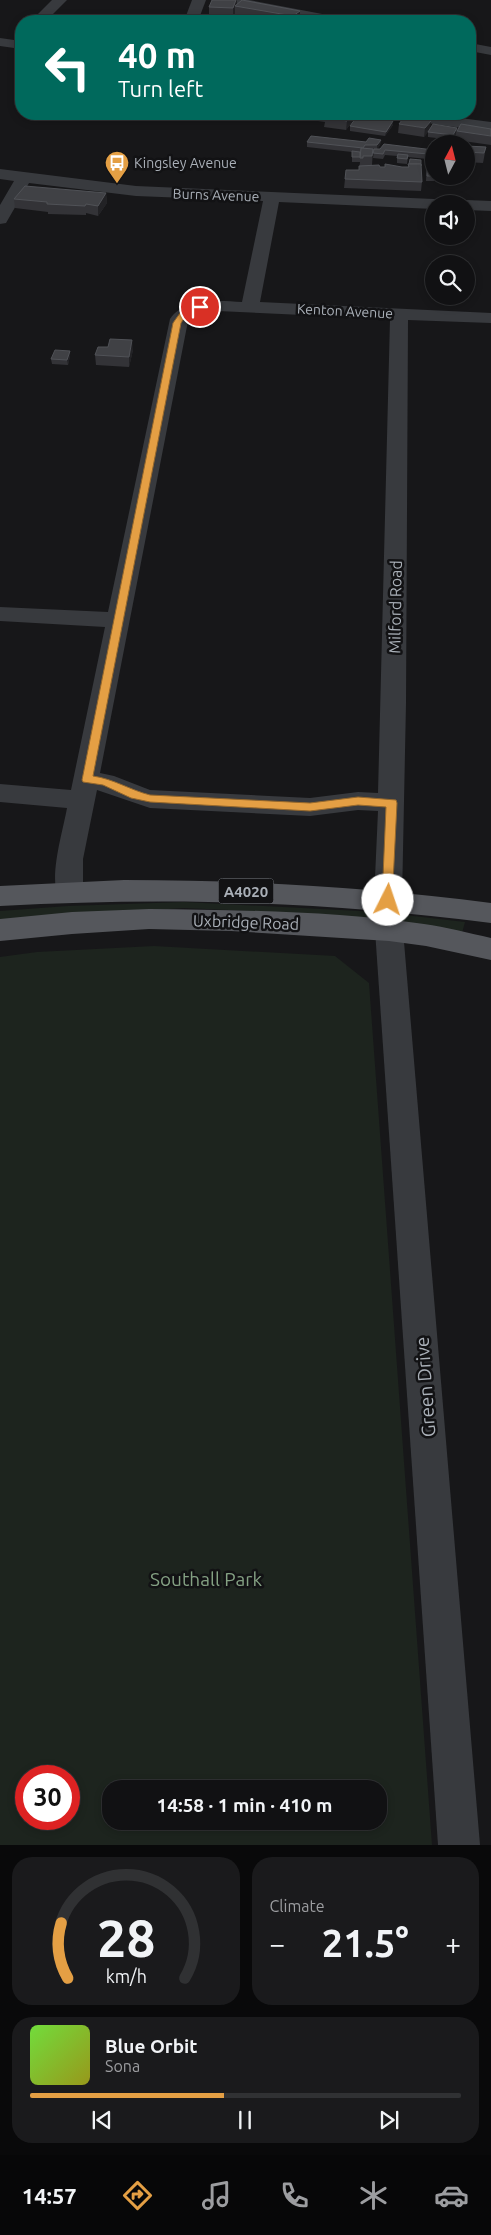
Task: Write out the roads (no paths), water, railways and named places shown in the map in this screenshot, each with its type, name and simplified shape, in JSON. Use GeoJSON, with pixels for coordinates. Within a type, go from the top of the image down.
{"type":"FeatureCollection","features":[{"type":"Feature","properties":{"kind":"main road","name":"Uxbridge Road"},"geometry":{"type":"LineString","coordinates":[[0,896],[69,892],[200,889],[388,900],[491,913]]}},
{"type":"Feature","properties":{"kind":"main road","name":"Uxbridge Road"},"geometry":{"type":"LineString","coordinates":[[0,930],[72,923],[149,919],[249,921],[389,930],[426,935],[491,950]]}},
{"type":"Feature","properties":{"kind":"street"},"geometry":{"type":"LineString","coordinates":[[44,15],[60,0]]}},
{"type":"Feature","properties":{"kind":"street"},"geometry":{"type":"LineString","coordinates":[[193,15],[199,0]]}},
{"type":"Feature","properties":{"kind":"street"},"geometry":{"type":"LineString","coordinates":[[228,0],[307,15]]}},
{"type":"Feature","properties":{"kind":"street"},"geometry":{"type":"LineString","coordinates":[[0,42],[15,42]]}},
{"type":"Feature","properties":{"kind":"street"},"geometry":{"type":"LineString","coordinates":[[476,48],[491,51]]}},
{"type":"Feature","properties":{"kind":"street"},"geometry":{"type":"LineString","coordinates":[[441,120],[491,127]]}},
{"type":"Feature","properties":{"kind":"street","name":"Burns Avenue"},"geometry":{"type":"LineString","coordinates":[[0,174],[136,191],[425,204]]}},
{"type":"Feature","properties":{"kind":"street"},"geometry":{"type":"LineString","coordinates":[[0,219],[24,178]]}},
{"type":"Feature","properties":{"kind":"street"},"geometry":{"type":"LineString","coordinates":[[250,307],[272,197]]}},
{"type":"Feature","properties":{"kind":"street"},"geometry":{"type":"LineString","coordinates":[[475,205],[491,206]]}},
{"type":"Feature","properties":{"kind":"street","name":"Kenton Avenue"},"geometry":{"type":"LineString","coordinates":[[119,620],[177,323],[183,315],[200,307],[250,307],[491,318]]}},
{"type":"Feature","properties":{"kind":"street","name":"Milford Road"},"geometry":{"type":"LineString","coordinates":[[388,900],[392,803],[399,314]]}},
{"type":"Feature","properties":{"kind":"street"},"geometry":{"type":"LineString","coordinates":[[0,614],[119,620],[70,859],[69,892]]}},
{"type":"Feature","properties":{"kind":"street"},"geometry":{"type":"LineString","coordinates":[[0,793],[85,790],[105,782],[135,795],[150,798],[310,807],[358,801],[392,803]]}},
{"type":"Feature","properties":{"kind":"street","name":"Green Drive"},"geometry":{"type":"LineString","coordinates":[[389,930],[422,1333],[459,1845]]}},
{"type":"Feature","properties":{"kind":"place","name":"Kingsley Avenue"},"geometry":{"type":"Point","coordinates":[117,184]}},
{"type":"Feature","properties":{"kind":"park label","name":"Southall Park"},"geometry":{"type":"Point","coordinates":[206,1579]}}]}
